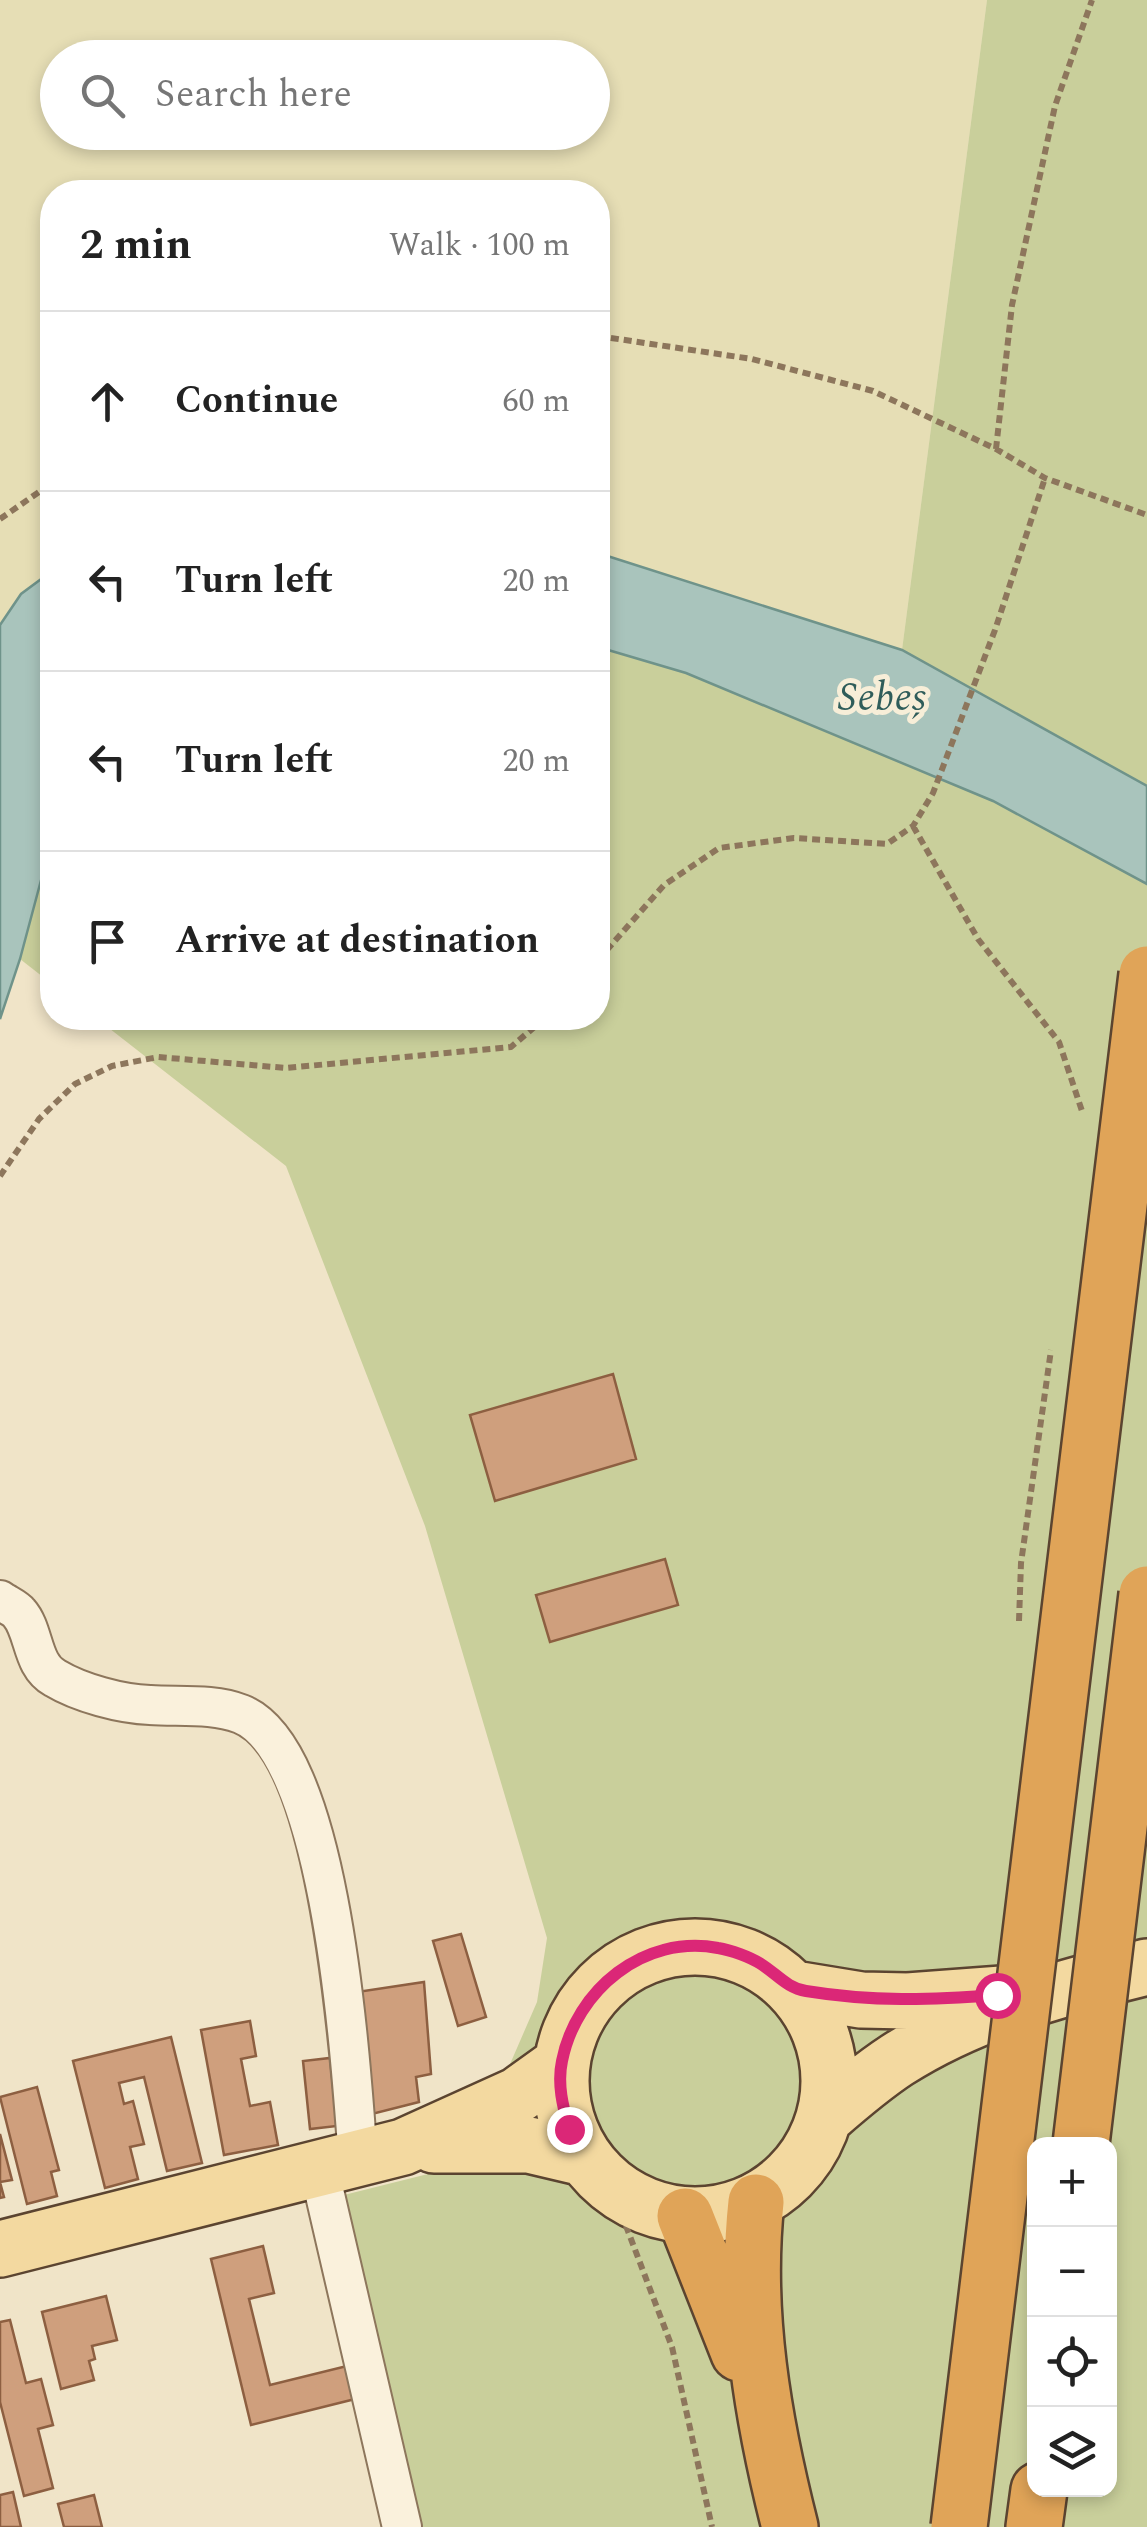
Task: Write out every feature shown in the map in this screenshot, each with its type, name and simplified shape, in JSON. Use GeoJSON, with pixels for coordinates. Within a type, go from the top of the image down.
{"type":"FeatureCollection","features":[{"type":"Feature","properties":{"kind":"highway"},"geometry":{"type":"LineString","coordinates":[[959,2527],[1147,974]]}},
{"type":"Feature","properties":{"kind":"highway"},"geometry":{"type":"LineString","coordinates":[[1081,2137],[1147,1594]]}},
{"type":"Feature","properties":{"kind":"highway"},"geometry":{"type":"LineString","coordinates":[[756,2202],[750,2252],[752,2306],[767,2431],[784,2517]]}},
{"type":"Feature","properties":{"kind":"highway"},"geometry":{"type":"LineString","coordinates":[[685,2216],[767,2431]]}},
{"type":"Feature","properties":{"kind":"highway"},"geometry":{"type":"LineString","coordinates":[[1034,2527],[1038,2497]]}},
{"type":"Feature","properties":{"kind":"main road"},"geometry":{"type":"LineString","coordinates":[[360,2158],[484,2143],[529,2145],[598,2173],[646,2207],[685,2216],[721,2214],[756,2202],[786,2180],[810,2152],[825,2117],[830,2072],[818,2027],[794,1989],[759,1962],[718,1948],[675,1947],[634,1960],[605,1982],[573,2022],[561,2064],[561,2097],[569,2129],[598,2173]]}},
{"type":"Feature","properties":{"kind":"main road"},"geometry":{"type":"LineString","coordinates":[[794,1989],[861,2000],[908,2002],[1050,1990],[1147,1967]]}},
{"type":"Feature","properties":{"kind":"main road"},"geometry":{"type":"LineString","coordinates":[[825,2117],[900,2058],[942,2035],[1050,1990]]}},
{"type":"Feature","properties":{"kind":"main road"},"geometry":{"type":"LineString","coordinates":[[0,2249],[360,2158],[518,2096],[561,2064]]}},
{"type":"Feature","properties":{"kind":"street"},"geometry":{"type":"LineString","coordinates":[[0,1600],[19,1612],[36,1656],[51,1677],[144,1705],[203,1706],[242,1714],[273,1739],[294,1782],[334,1924],[345,1999],[402,2527]]}},
{"type":"Feature","properties":{"kind":"path"},"geometry":{"type":"LineString","coordinates":[[996,450],[1016,287],[1055,106],[1092,0]]}},
{"type":"Feature","properties":{"kind":"path"},"geometry":{"type":"LineString","coordinates":[[610,338],[752,359],[873,391],[1045,478],[1147,514]]}},
{"type":"Feature","properties":{"kind":"path"},"geometry":{"type":"LineString","coordinates":[[610,946],[664,885],[719,848],[794,838],[886,844],[913,826],[933,793],[1045,478]]}},
{"type":"Feature","properties":{"kind":"path"},"geometry":{"type":"LineString","coordinates":[[0,519],[40,491]]}},
{"type":"Feature","properties":{"kind":"path"},"geometry":{"type":"LineString","coordinates":[[913,826],[978,938],[1059,1042],[1086,1125]]}},
{"type":"Feature","properties":{"kind":"path"},"geometry":{"type":"LineString","coordinates":[[0,1176],[39,1119],[76,1084],[112,1066],[158,1057],[286,1068],[512,1047],[531,1030]]}},
{"type":"Feature","properties":{"kind":"path"},"geometry":{"type":"LineString","coordinates":[[1018,1623],[1021,1564],[1053,1338]]}},
{"type":"Feature","properties":{"kind":"path"},"geometry":{"type":"LineString","coordinates":[[598,2173],[672,2347],[712,2527]]}},
{"type":"Feature","properties":{"kind":"shaded area"},"geometry":{"type":"Polygon","coordinates":[[[0,0],[987,0],[902,650],[610,557],[610,180],[40,180],[40,580],[21,594],[0,625],[0,0]]]}},
{"type":"Feature","properties":{"kind":"green space"},"geometry":{"type":"Polygon","coordinates":[[[987,0],[1147,0],[1147,786],[902,650],[987,0]]]}},
{"type":"Feature","properties":{"kind":"green space"},"geometry":{"type":"Polygon","coordinates":[[[610,651],[686,673],[993,801],[1147,884],[1147,2527],[418,2527],[344,2195],[448,2169],[507,2071],[537,2002],[547,1938],[425,1526],[286,1166],[111,1030],[610,1030],[610,651]]]}},
{"type":"Feature","properties":{"kind":"green space"},"geometry":{"type":"Polygon","coordinates":[[[40,884],[40,975],[20,959],[40,884]]]}},
{"type":"Feature","properties":{"kind":"water","name":"Sebeș"},"geometry":{"type":"Polygon","coordinates":[[[610,557],[902,650],[1147,786],[1147,884],[993,801],[686,673],[610,651],[610,557]]]}},
{"type":"Feature","properties":{"kind":"water"},"geometry":{"type":"Polygon","coordinates":[[[40,580],[40,884],[0,1019],[0,625],[21,594],[40,580]]]}},
{"type":"Feature","properties":{"kind":"building"},"geometry":{"type":"Polygon","coordinates":[[[613,1374],[636,1459],[495,1501],[470,1415],[613,1374]]]}},
{"type":"Feature","properties":{"kind":"building"},"geometry":{"type":"Polygon","coordinates":[[[665,1559],[678,1605],[550,1642],[536,1595],[665,1559]]]}},
{"type":"Feature","properties":{"kind":"building"},"geometry":{"type":"Polygon","coordinates":[[[461,1934],[486,2017],[458,2026],[433,1941],[461,1934]]]}},
{"type":"Feature","properties":{"kind":"building"},"geometry":{"type":"Polygon","coordinates":[[[424,1982],[431,2074],[416,2077],[419,2102],[364,2116],[357,1992],[424,1982]]]}},
{"type":"Feature","properties":{"kind":"building"},"geometry":{"type":"Polygon","coordinates":[[[250,2021],[256,2056],[241,2059],[250,2106],[270,2102],[278,2145],[224,2155],[201,2030],[250,2021]]]}},
{"type":"Feature","properties":{"kind":"building"},"geometry":{"type":"Polygon","coordinates":[[[171,2037],[202,2163],[167,2171],[144,2077],[119,2083],[124,2104],[133,2101],[144,2144],[130,2147],[138,2179],[105,2188],[73,2061],[171,2037]]]}},
{"type":"Feature","properties":{"kind":"building"},"geometry":{"type":"Polygon","coordinates":[[[330,2058],[337,2126],[310,2129],[303,2061],[330,2058]]]}},
{"type":"Feature","properties":{"kind":"building"},"geometry":{"type":"Polygon","coordinates":[[[37,2087],[59,2170],[51,2172],[57,2196],[27,2204],[0,2097],[37,2087]]]}},
{"type":"Feature","properties":{"kind":"building"},"geometry":{"type":"Polygon","coordinates":[[[0,2134],[12,2180],[0,2182],[0,2134]]]}},
{"type":"Feature","properties":{"kind":"building"},"geometry":{"type":"Polygon","coordinates":[[[263,2246],[274,2293],[249,2299],[270,2385],[355,2364],[363,2397],[251,2425],[211,2259],[263,2246]]]}},
{"type":"Feature","properties":{"kind":"building"},"geometry":{"type":"Polygon","coordinates":[[[106,2296],[117,2340],[92,2346],[95,2359],[89,2361],[94,2380],[61,2389],[42,2312],[106,2296]]]}},
{"type":"Feature","properties":{"kind":"building"},"geometry":{"type":"Polygon","coordinates":[[[10,2320],[26,2383],[41,2379],[53,2425],[38,2429],[53,2488],[24,2496],[0,2402],[0,2322],[10,2320]]]}},
{"type":"Feature","properties":{"kind":"building"},"geometry":{"type":"Polygon","coordinates":[[[13,2492],[21,2527],[0,2527],[0,2495],[13,2492]]]}},
{"type":"Feature","properties":{"kind":"building"},"geometry":{"type":"Polygon","coordinates":[[[94,2495],[102,2527],[64,2527],[58,2504],[94,2495]]]}},
{"type":"Feature","properties":{"kind":"route"},"geometry":{"type":"LineString","coordinates":[[569,2129],[561,2097],[561,2064],[573,2022],[605,1982],[634,1960],[675,1947],[718,1948],[759,1962],[794,1989],[861,2000],[908,2002],[997,1995]]}}]}
